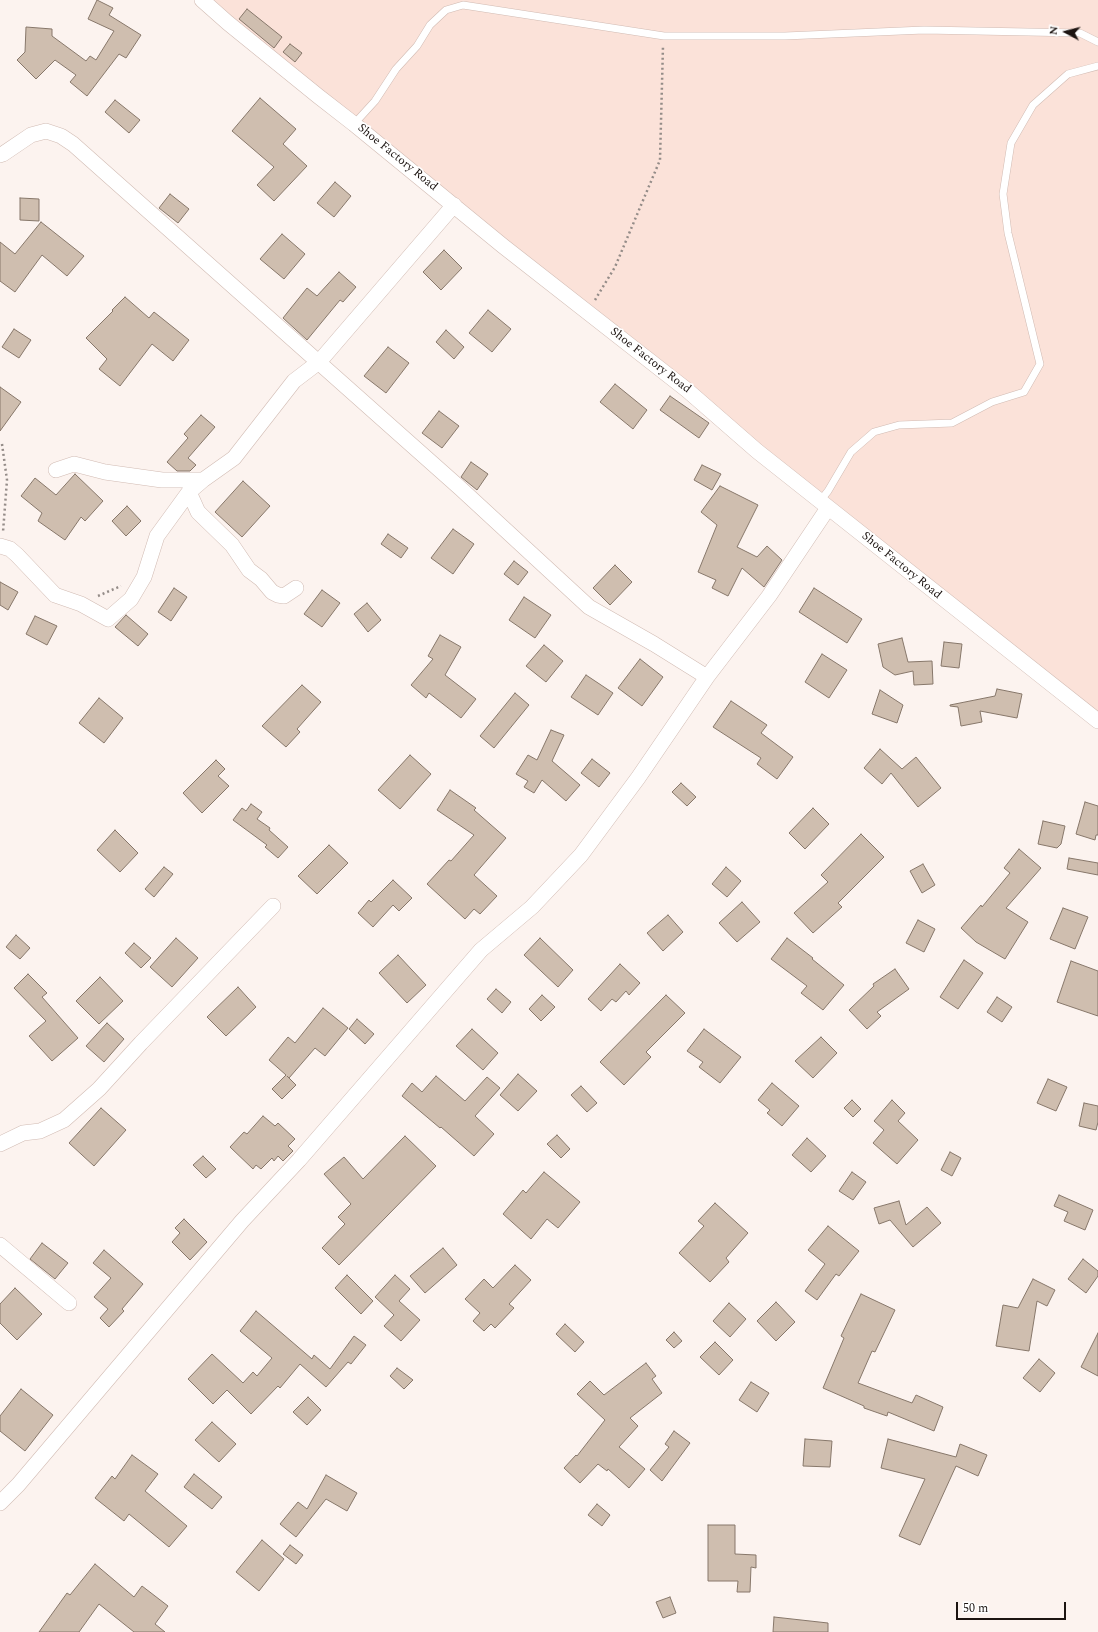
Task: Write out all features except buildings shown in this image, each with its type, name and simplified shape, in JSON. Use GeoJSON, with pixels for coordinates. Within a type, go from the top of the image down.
{"type":"FeatureCollection","features":[{"type":"Feature","properties":{"kind":"street","name":"Shoe Factory Road"},"geometry":{"type":"LineString","coordinates":[[202,0],[318,96],[587,312],[687,390],[757,451],[1098,721]]}},
{"type":"Feature","properties":{"kind":"street"},"geometry":{"type":"LineString","coordinates":[[0,155],[31,135],[46,132],[61,136],[74,144],[460,488],[589,607],[654,644],[707,677]]}},
{"type":"Feature","properties":{"kind":"street"},"geometry":{"type":"LineString","coordinates":[[1,546],[10,549],[17,555],[55,595],[81,604],[108,619],[130,599],[144,577],[157,536],[189,492],[234,458],[294,381],[319,362],[454,205]]}},
{"type":"Feature","properties":{"kind":"street"},"geometry":{"type":"LineString","coordinates":[[56,470],[74,464],[105,472],[162,480],[203,480]]}},
{"type":"Feature","properties":{"kind":"street"},"geometry":{"type":"LineString","coordinates":[[189,492],[198,512],[232,545],[250,570],[261,579],[272,592],[278,596],[284,596],[296,588]]}},
{"type":"Feature","properties":{"kind":"street"},"geometry":{"type":"LineString","coordinates":[[0,1503],[18,1485],[242,1221],[299,1160],[480,950],[532,907],[581,854],[638,778],[707,677],[769,596],[824,504]]}},
{"type":"Feature","properties":{"kind":"street"},"geometry":{"type":"LineString","coordinates":[[0,1144],[23,1133],[40,1131],[64,1120],[70,1115],[99,1089],[141,1043],[273,906]]}},
{"type":"Feature","properties":{"kind":"street"},"geometry":{"type":"LineString","coordinates":[[0,1245],[69,1303]]}},
{"type":"Feature","properties":{"kind":"lane"},"geometry":{"type":"LineString","coordinates":[[354,124],[375,101],[396,69],[417,46],[430,25],[446,10],[463,5],[664,36],[785,36],[947,31],[1080,33],[1098,42]]}},
{"type":"Feature","properties":{"kind":"lane"},"geometry":{"type":"LineString","coordinates":[[824,504],[828,491],[851,452],[874,432],[899,425],[952,423],[992,402],[1024,392],[1040,364],[1008,233],[1003,194],[1011,143],[1033,105],[1068,74],[1098,66]]}},
{"type":"Feature","properties":{"kind":"path"},"geometry":{"type":"LineString","coordinates":[[587,312],[615,267],[660,160],[664,36]]}},
{"type":"Feature","properties":{"kind":"path"},"geometry":{"type":"LineString","coordinates":[[1,546],[7,480],[2,444]]}},
{"type":"Feature","properties":{"kind":"path"},"geometry":{"type":"LineString","coordinates":[[81,604],[144,577]]}},
{"type":"Feature","properties":{"kind":"shaded area"},"geometry":{"type":"Polygon","coordinates":[[[196,0],[1098,0],[1098,716],[196,0]]]}}]}
